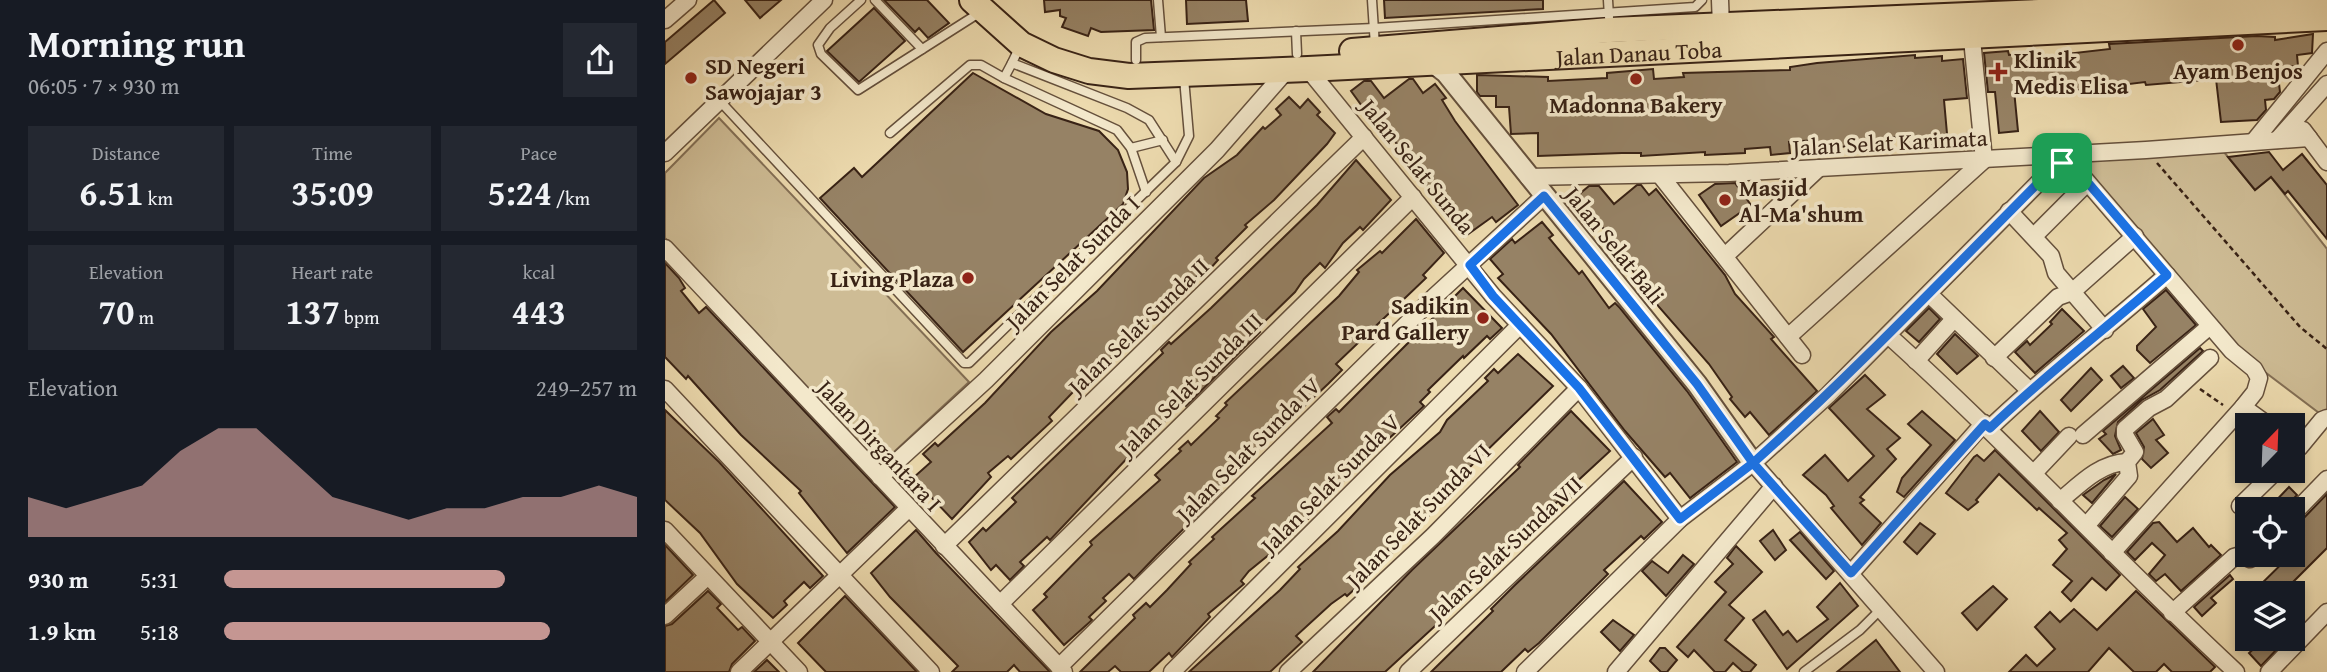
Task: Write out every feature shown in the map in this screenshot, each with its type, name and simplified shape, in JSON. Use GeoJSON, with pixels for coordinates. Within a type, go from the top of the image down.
{"type":"FeatureCollection","features":[{"type":"Feature","properties":{"kind":"main road","name":"Jalan Danau Toba"},"geometry":{"type":"LineString","coordinates":[[982,4],[1044,42],[1090,58],[1166,62],[1431,53],[1971,26],[2129,4],[2325,0]]}},
{"type":"Feature","properties":{"kind":"main road","name":"Jalan Danau Toba"},"geometry":{"type":"LineString","coordinates":[[982,4],[1016,53],[1089,71],[1129,76],[1184,75],[1297,56],[1375,39],[1431,53],[1610,22],[1721,27],[1971,26],[2327,18]]}},
{"type":"Feature","properties":{"kind":"street"},"geometry":{"type":"LineString","coordinates":[[665,20],[688,0]]}},
{"type":"Feature","properties":{"kind":"street"},"geometry":{"type":"LineString","coordinates":[[665,153],[718,99],[824,0]]}},
{"type":"Feature","properties":{"kind":"street"},"geometry":{"type":"LineString","coordinates":[[1720,0],[1721,27]]}},
{"type":"Feature","properties":{"kind":"street"},"geometry":{"type":"LineString","coordinates":[[1788,337],[1984,160],[1971,26]]}},
{"type":"Feature","properties":{"kind":"street"},"geometry":{"type":"LineString","coordinates":[[2255,141],[2327,51]]}},
{"type":"Feature","properties":{"kind":"street","name":"Jalan Selat Bali"},"geometry":{"type":"LineString","coordinates":[[1431,53],[1697,384],[1753,463]]}},
{"type":"Feature","properties":{"kind":"street","name":"Jalan Selat Sunda"},"geometry":{"type":"LineString","coordinates":[[1297,56],[1493,296],[1579,388],[1680,519]]}},
{"type":"Feature","properties":{"kind":"street","name":"Jalan Selat Sunda I"},"geometry":{"type":"LineString","coordinates":[[880,477],[986,380],[1217,150],[1297,56]]}},
{"type":"Feature","properties":{"kind":"street"},"geometry":{"type":"LineString","coordinates":[[2277,140],[2327,84]]}},
{"type":"Feature","properties":{"kind":"street"},"geometry":{"type":"LineString","coordinates":[[2283,107],[2327,162]]}},
{"type":"Feature","properties":{"kind":"street","name":"Jalan Selat Sunda II"},"geometry":{"type":"LineString","coordinates":[[944,546],[1364,137]]}},
{"type":"Feature","properties":{"kind":"street","name":"Jalan Selat Karimata"},"geometry":{"type":"LineString","coordinates":[[1528,177],[1660,175],[1984,160],[2309,138]]}},
{"type":"Feature","properties":{"kind":"street"},"geometry":{"type":"LineString","coordinates":[[1525,672],[1680,519],[1753,463],[1828,395],[2054,167],[2066,163],[2077,170],[2210,326],[2257,373],[2258,386],[2243,407],[2112,553]]}},
{"type":"Feature","properties":{"kind":"street"},"geometry":{"type":"LineString","coordinates":[[1725,256],[1819,168]]}},
{"type":"Feature","properties":{"kind":"street"},"geometry":{"type":"LineString","coordinates":[[1660,175],[1803,355]]}},
{"type":"Feature","properties":{"kind":"street"},"geometry":{"type":"LineString","coordinates":[[2034,236],[2083,187]]}},
{"type":"Feature","properties":{"kind":"street","name":"Jalan Selat Sunda IV"},"geometry":{"type":"LineString","coordinates":[[1061,670],[1434,297],[1544,196]]}},
{"type":"Feature","properties":{"kind":"street","name":"Jalan Selat Sunda III"},"geometry":{"type":"LineString","coordinates":[[1000,604],[1413,197]]}},
{"type":"Feature","properties":{"kind":"street"},"geometry":{"type":"LineString","coordinates":[[2009,211],[2052,256],[2053,269],[2105,330]]}},
{"type":"Feature","properties":{"kind":"street"},"geometry":{"type":"LineString","coordinates":[[1994,358],[2058,297],[2072,292],[2135,236]]}},
{"type":"Feature","properties":{"kind":"street","name":"Jalan Dirgantara I"},"geometry":{"type":"LineString","coordinates":[[665,248],[1061,670]]}},
{"type":"Feature","properties":{"kind":"street"},"geometry":{"type":"LineString","coordinates":[[1851,573],[1987,426],[2064,359],[2105,330],[2167,275]]}},
{"type":"Feature","properties":{"kind":"street"},"geometry":{"type":"LineString","coordinates":[[1929,294],[2029,390]]}},
{"type":"Feature","properties":{"kind":"street"},"geometry":{"type":"LineString","coordinates":[[1916,360],[1954,319]]}},
{"type":"Feature","properties":{"kind":"street","name":"Jalan Selat Sunda V"},"geometry":{"type":"LineString","coordinates":[[1172,672],[1520,326]]}},
{"type":"Feature","properties":{"kind":"street"},"geometry":{"type":"LineString","coordinates":[[2034,474],[2210,326]]}},
{"type":"Feature","properties":{"kind":"street"},"geometry":{"type":"LineString","coordinates":[[1888,335],[1987,426],[2172,613],[2236,672]]}},
{"type":"Feature","properties":{"kind":"street"},"geometry":{"type":"LineString","coordinates":[[2086,526],[2128,479],[2127,463],[2135,452],[2125,435],[2125,429],[2149,408],[2166,399],[2210,358]]}},
{"type":"Feature","properties":{"kind":"street","name":"Jalan Selat Sunda VI"},"geometry":{"type":"LineString","coordinates":[[1293,670],[1433,536],[1579,388]]}},
{"type":"Feature","properties":{"kind":"street"},"geometry":{"type":"LineString","coordinates":[[665,389],[931,672]]}},
{"type":"Feature","properties":{"kind":"street"},"geometry":{"type":"LineString","coordinates":[[2243,407],[2251,413]]}},
{"type":"Feature","properties":{"kind":"street"},"geometry":{"type":"LineString","coordinates":[[2305,438],[2327,418]]}},
{"type":"Feature","properties":{"kind":"street","name":"Jalan Selat Sunda VII"},"geometry":{"type":"LineString","coordinates":[[1408,672],[1634,457]]}},
{"type":"Feature","properties":{"kind":"street"},"geometry":{"type":"LineString","coordinates":[[1753,463],[1882,608],[1931,670]]}},
{"type":"Feature","properties":{"kind":"street"},"geometry":{"type":"LineString","coordinates":[[2060,500],[2101,469],[2116,463],[2127,463]]}},
{"type":"Feature","properties":{"kind":"street"},"geometry":{"type":"LineString","coordinates":[[2305,502],[2327,479]]}},
{"type":"Feature","properties":{"kind":"street"},"geometry":{"type":"LineString","coordinates":[[2249,497],[2264,483]]}},
{"type":"Feature","properties":{"kind":"street"},"geometry":{"type":"LineString","coordinates":[[1622,670],[1774,486]]}},
{"type":"Feature","properties":{"kind":"street"},"geometry":{"type":"LineString","coordinates":[[739,672],[908,509]]}},
{"type":"Feature","properties":{"kind":"street"},"geometry":{"type":"LineString","coordinates":[[665,530],[799,672]]}},
{"type":"Feature","properties":{"kind":"street"},"geometry":{"type":"LineString","coordinates":[[2172,613],[2235,556]]}},
{"type":"Feature","properties":{"kind":"street"},"geometry":{"type":"LineString","coordinates":[[665,616],[708,576]]}},
{"type":"Feature","properties":{"kind":"street"},"geometry":{"type":"LineString","coordinates":[[2269,672],[2327,612]]}},
{"type":"Feature","properties":{"kind":"lane"},"geometry":{"type":"LineString","coordinates":[[861,0],[830,28],[818,46],[821,54],[858,90],[968,22],[982,4]]}},
{"type":"Feature","properties":{"kind":"lane"},"geometry":{"type":"LineString","coordinates":[[875,0],[922,49]]}},
{"type":"Feature","properties":{"kind":"lane"},"geometry":{"type":"LineString","coordinates":[[1158,0],[1161,37]]}},
{"type":"Feature","properties":{"kind":"lane"},"geometry":{"type":"LineString","coordinates":[[1373,0],[1375,39],[1610,22],[1695,7],[1702,0]]}},
{"type":"Feature","properties":{"kind":"lane"},"geometry":{"type":"LineString","coordinates":[[1608,0],[1610,22]]}},
{"type":"Feature","properties":{"kind":"lane"},"geometry":{"type":"LineString","coordinates":[[1136,60],[1136,42],[1161,37],[1297,56]]}},
{"type":"Feature","properties":{"kind":"lane"},"geometry":{"type":"LineString","coordinates":[[1004,78],[1016,53],[1149,120],[1176,162]]}},
{"type":"Feature","properties":{"kind":"lane"},"geometry":{"type":"LineString","coordinates":[[890,133],[970,65],[981,65],[1117,130],[1131,148],[1146,192]]}},
{"type":"Feature","properties":{"kind":"lane"},"geometry":{"type":"LineString","coordinates":[[718,99],[964,363],[969,363],[1176,162],[1189,136],[1184,75]]}},
{"type":"Feature","properties":{"kind":"lane"},"geometry":{"type":"LineString","coordinates":[[1131,148],[1163,140]]}},
{"type":"Feature","properties":{"kind":"lane"},"geometry":{"type":"LineString","coordinates":[[1804,672],[1860,630],[1882,608]]}},
{"type":"Feature","properties":{"kind":"path"},"geometry":{"type":"LineString","coordinates":[[2146,150],[2300,327],[2327,349]]}},
{"type":"Feature","properties":{"kind":"path"},"geometry":{"type":"LineString","coordinates":[[2188,377],[2216,402],[2230,407],[2243,407]]}},
{"type":"Feature","properties":{"kind":"shaded area"},"geometry":{"type":"Polygon","coordinates":[[[719,118],[969,382],[880,465],[665,238],[665,173],[719,118]]]}},
{"type":"Feature","properties":{"kind":"shaded area"},"geometry":{"type":"Polygon","coordinates":[[[2224,152],[2255,190],[2271,177],[2327,249],[2327,419],[2253,363],[2068,159],[2224,152]]]}},
{"type":"Feature","properties":{"kind":"building"},"geometry":{"type":"Polygon","coordinates":[[[714,0],[725,13],[665,64],[665,42],[714,0]]]}},
{"type":"Feature","properties":{"kind":"building"},"geometry":{"type":"Polygon","coordinates":[[[745,0],[781,0],[760,18],[745,0]]]}},
{"type":"Feature","properties":{"kind":"building"},"geometry":{"type":"Polygon","coordinates":[[[884,0],[927,0],[949,23],[928,38],[919,28],[915,32],[884,0]]]}},
{"type":"Feature","properties":{"kind":"building"},"geometry":{"type":"Polygon","coordinates":[[[1044,0],[1151,0],[1154,30],[1101,32],[1091,28],[1088,36],[1062,27],[1066,18],[1060,16],[1060,10],[1045,12],[1044,0]]]}},
{"type":"Feature","properties":{"kind":"building"},"geometry":{"type":"Polygon","coordinates":[[[1186,0],[1246,0],[1248,21],[1187,24],[1186,0]]]}},
{"type":"Feature","properties":{"kind":"building"},"geometry":{"type":"Polygon","coordinates":[[[1384,0],[1543,0],[1543,9],[1385,18],[1384,0]]]}},
{"type":"Feature","properties":{"kind":"building"},"geometry":{"type":"Polygon","coordinates":[[[874,8],[905,41],[859,82],[827,51],[874,8]]]}},
{"type":"Feature","properties":{"kind":"building"},"geometry":{"type":"Polygon","coordinates":[[[2313,34],[2312,53],[2297,55],[2298,66],[2277,67],[2280,92],[2274,99],[2265,100],[2266,110],[2257,120],[2221,122],[2216,79],[2146,85],[2145,82],[2056,93],[2055,87],[2014,90],[2018,131],[1999,133],[1995,92],[1988,92],[1984,53],[2008,51],[2009,55],[2032,53],[2049,56],[2110,49],[2109,44],[2257,36],[2275,37],[2275,40],[2313,34]]]}},
{"type":"Feature","properties":{"kind":"building"},"geometry":{"type":"Polygon","coordinates":[[[1915,55],[1915,58],[1942,56],[1942,61],[1963,59],[1967,98],[1944,100],[1948,145],[1905,144],[1904,136],[1878,139],[1879,144],[1839,147],[1839,143],[1816,145],[1816,140],[1789,142],[1790,153],[1771,155],[1770,147],[1745,149],[1745,153],[1705,155],[1705,152],[1641,156],[1641,153],[1622,153],[1538,156],[1538,133],[1511,134],[1509,107],[1496,107],[1496,96],[1480,96],[1477,92],[1477,75],[1548,77],[1548,81],[1607,78],[1607,73],[1653,69],[1654,79],[1684,77],[1683,73],[1790,70],[1790,67],[1817,63],[1915,55]]]}},
{"type":"Feature","properties":{"kind":"building","name":"Living Plaza"},"geometry":{"type":"Polygon","coordinates":[[[973,73],[1046,114],[1099,131],[1118,150],[1127,172],[1128,189],[1123,204],[963,352],[820,198],[854,168],[862,177],[973,73]]]}},
{"type":"Feature","properties":{"kind":"building"},"geometry":{"type":"Polygon","coordinates":[[[1409,79],[1413,79],[1423,93],[1435,84],[1446,98],[1442,100],[1455,121],[1518,205],[1496,222],[1492,217],[1464,237],[1383,125],[1381,126],[1370,112],[1367,113],[1351,91],[1364,81],[1371,81],[1384,98],[1409,79]]]}},
{"type":"Feature","properties":{"kind":"building"},"geometry":{"type":"Polygon","coordinates":[[[1289,97],[1300,108],[1308,99],[1320,112],[1317,115],[1335,133],[1327,144],[1274,200],[1245,225],[1247,227],[1216,258],[1218,260],[1209,270],[1206,267],[1181,292],[1179,290],[1147,323],[1149,325],[1117,352],[1103,370],[1093,379],[1090,376],[1073,392],[1049,417],[1052,421],[1011,459],[1008,456],[988,473],[991,477],[952,519],[913,478],[931,462],[923,454],[935,443],[938,446],[985,403],[1051,332],[1097,291],[1204,178],[1237,155],[1263,127],[1265,129],[1281,115],[1276,109],[1289,97]]]}},
{"type":"Feature","properties":{"kind":"building"},"geometry":{"type":"Polygon","coordinates":[[[2269,152],[2283,170],[2302,154],[2327,185],[2327,239],[2288,191],[2285,194],[2271,177],[2255,190],[2228,157],[2269,152]]]}},
{"type":"Feature","properties":{"kind":"building"},"geometry":{"type":"Polygon","coordinates":[[[1356,160],[1391,200],[1363,230],[1360,227],[1343,243],[1325,268],[1320,263],[1257,329],[1260,332],[1186,406],[1184,403],[1132,453],[1050,540],[1047,537],[1020,562],[1024,566],[1010,580],[996,565],[991,570],[969,542],[983,528],[986,531],[1016,502],[1012,498],[1163,353],[1161,350],[1169,342],[1171,344],[1211,308],[1317,205],[1356,160]]]}},
{"type":"Feature","properties":{"kind":"building","name":"Masjid Al-Ma'shum"},"geometry":{"type":"Polygon","coordinates":[[[1735,183],[1751,205],[1721,226],[1699,195],[1715,184],[1735,183]]]}},
{"type":"Feature","properties":{"kind":"building"},"geometry":{"type":"Polygon","coordinates":[[[1637,185],[1641,185],[1649,195],[1656,189],[1725,275],[1735,294],[1817,391],[1769,435],[1750,412],[1745,417],[1730,399],[1732,397],[1709,364],[1659,307],[1622,256],[1624,254],[1577,196],[1589,186],[1599,186],[1614,204],[1637,185]]]}},
{"type":"Feature","properties":{"kind":"building"},"geometry":{"type":"Polygon","coordinates":[[[1416,219],[1444,253],[1423,275],[1426,278],[1336,364],[1342,370],[1217,488],[1221,492],[1134,579],[1129,574],[1103,598],[1106,601],[1089,617],[1092,620],[1064,645],[1033,610],[1047,597],[1044,594],[1092,545],[1090,542],[1160,480],[1155,475],[1181,451],[1179,449],[1188,441],[1191,445],[1219,418],[1216,416],[1227,405],[1225,403],[1339,296],[1359,272],[1357,270],[1380,251],[1382,253],[1416,219]]]}},
{"type":"Feature","properties":{"kind":"building"},"geometry":{"type":"Polygon","coordinates":[[[1542,222],[1553,235],[1549,238],[1579,274],[1582,271],[1609,308],[1615,303],[1620,308],[1687,391],[1737,462],[1690,498],[1670,473],[1665,477],[1625,431],[1551,334],[1498,278],[1503,274],[1490,259],[1512,239],[1515,243],[1542,222]]]}},
{"type":"Feature","properties":{"kind":"building"},"geometry":{"type":"Polygon","coordinates":[[[665,263],[679,278],[685,288],[681,291],[699,313],[706,307],[895,507],[847,553],[799,493],[801,491],[741,435],[688,376],[686,379],[665,357],[665,263]]]}},
{"type":"Feature","properties":{"kind":"building"},"geometry":{"type":"Polygon","coordinates":[[[1463,288],[1502,328],[1490,339],[1487,336],[1464,358],[1463,356],[1428,390],[1430,392],[1420,402],[1424,406],[1340,484],[1293,535],[1249,571],[1241,581],[1244,584],[1208,614],[1210,617],[1172,657],[1169,653],[1149,672],[1121,672],[1115,666],[1108,672],[1080,672],[1135,618],[1133,615],[1146,603],[1150,607],[1167,590],[1191,564],[1189,562],[1214,539],[1212,537],[1255,498],[1252,496],[1332,423],[1327,417],[1336,409],[1339,412],[1463,288]]]}},
{"type":"Feature","properties":{"kind":"building"},"geometry":{"type":"Polygon","coordinates":[[[2166,290],[2196,325],[2150,363],[2137,350],[2137,346],[2156,327],[2143,309],[2166,290]]]}},
{"type":"Feature","properties":{"kind":"building"},"geometry":{"type":"Polygon","coordinates":[[[1929,308],[1940,319],[1919,342],[1906,331],[1929,308]]]}},
{"type":"Feature","properties":{"kind":"building"},"geometry":{"type":"Polygon","coordinates":[[[2062,309],[2084,331],[2035,373],[2015,352],[2027,341],[2030,345],[2052,324],[2050,322],[2062,309]]]}},
{"type":"Feature","properties":{"kind":"building"},"geometry":{"type":"Polygon","coordinates":[[[1955,334],[1978,356],[1957,374],[1937,354],[1955,334]]]}},
{"type":"Feature","properties":{"kind":"building"},"geometry":{"type":"Polygon","coordinates":[[[2200,348],[2203,351],[2160,390],[2142,400],[2118,422],[2115,436],[2121,450],[2113,454],[2099,439],[2106,434],[2103,431],[2200,348]]]}},
{"type":"Feature","properties":{"kind":"building"},"geometry":{"type":"Polygon","coordinates":[[[1518,354],[1553,386],[1433,503],[1438,507],[1419,525],[1416,522],[1388,549],[1392,553],[1354,584],[1357,587],[1347,596],[1345,594],[1331,604],[1296,636],[1302,642],[1270,672],[1189,672],[1280,590],[1300,569],[1298,567],[1338,531],[1390,475],[1440,432],[1447,420],[1488,381],[1485,378],[1494,369],[1498,373],[1518,354]]]}},
{"type":"Feature","properties":{"kind":"building"},"geometry":{"type":"Polygon","coordinates":[[[2123,366],[2134,378],[2121,388],[2111,376],[2123,366]]]}},
{"type":"Feature","properties":{"kind":"building"},"geometry":{"type":"Polygon","coordinates":[[[2091,368],[2102,380],[2071,411],[2061,400],[2091,368]]]}},
{"type":"Feature","properties":{"kind":"building"},"geometry":{"type":"Polygon","coordinates":[[[1865,375],[1885,395],[1867,409],[1900,438],[1887,449],[1896,459],[1860,497],[1864,500],[1860,503],[1881,523],[1862,545],[1831,508],[1834,506],[1826,495],[1803,475],[1825,455],[1848,481],[1874,456],[1829,408],[1865,375]]]}},
{"type":"Feature","properties":{"kind":"building"},"geometry":{"type":"Polygon","coordinates":[[[665,410],[719,462],[823,576],[810,588],[804,582],[784,601],[787,605],[773,618],[737,584],[700,533],[665,500],[665,410]]]}},
{"type":"Feature","properties":{"kind":"building"},"geometry":{"type":"Polygon","coordinates":[[[1571,411],[1610,451],[1571,487],[1577,492],[1562,506],[1558,501],[1489,567],[1487,565],[1443,611],[1447,615],[1385,672],[1313,672],[1412,570],[1520,467],[1518,465],[1571,411]]]}},
{"type":"Feature","properties":{"kind":"building"},"geometry":{"type":"Polygon","coordinates":[[[1922,411],[1955,440],[1904,497],[1897,492],[1902,478],[1931,445],[1908,424],[1922,411]]]}},
{"type":"Feature","properties":{"kind":"building"},"geometry":{"type":"Polygon","coordinates":[[[2040,411],[2059,432],[2041,451],[2022,431],[2040,411]]]}},
{"type":"Feature","properties":{"kind":"building"},"geometry":{"type":"Polygon","coordinates":[[[2153,419],[2164,435],[2156,440],[2168,453],[2151,468],[2142,459],[2144,447],[2136,433],[2153,419]]]}},
{"type":"Feature","properties":{"kind":"building"},"geometry":{"type":"Polygon","coordinates":[[[1995,450],[2120,575],[2106,590],[2092,578],[2071,601],[2062,592],[2072,581],[2053,565],[2067,549],[2059,540],[2067,533],[2039,508],[2037,510],[1999,474],[1976,500],[1978,502],[1968,510],[1946,493],[1974,457],[1977,455],[1984,461],[1995,450]]]}},
{"type":"Feature","properties":{"kind":"building"},"geometry":{"type":"Polygon","coordinates":[[[2116,474],[2092,503],[2083,495],[2104,480],[2116,474]]]}},
{"type":"Feature","properties":{"kind":"building"},"geometry":{"type":"Polygon","coordinates":[[[1624,481],[1662,522],[1644,539],[1641,536],[1604,570],[1608,574],[1539,643],[1528,652],[1525,649],[1501,672],[1431,672],[1493,611],[1491,609],[1515,585],[1624,481]]]}},
{"type":"Feature","properties":{"kind":"building"},"geometry":{"type":"Polygon","coordinates":[[[2289,487],[2297,495],[2295,497],[2279,497],[2289,487]]]}},
{"type":"Feature","properties":{"kind":"building"},"geometry":{"type":"Polygon","coordinates":[[[2327,494],[2327,548],[2294,581],[2264,581],[2279,567],[2305,567],[2305,517],[2327,494]]]}},
{"type":"Feature","properties":{"kind":"building"},"geometry":{"type":"Polygon","coordinates":[[[2125,497],[2138,509],[2112,537],[2100,526],[2125,497]]]}},
{"type":"Feature","properties":{"kind":"building"},"geometry":{"type":"Polygon","coordinates":[[[2159,522],[2177,542],[2193,528],[2209,547],[2211,545],[2221,555],[2181,591],[2165,574],[2156,581],[2149,574],[2165,555],[2152,543],[2135,560],[2127,552],[2153,523],[2159,522]]]}},
{"type":"Feature","properties":{"kind":"building"},"geometry":{"type":"Polygon","coordinates":[[[1920,523],[1935,534],[1917,554],[1904,542],[1920,523]]]}},
{"type":"Feature","properties":{"kind":"building"},"geometry":{"type":"Polygon","coordinates":[[[916,530],[1050,672],[1020,672],[1014,665],[1007,672],[952,672],[958,666],[890,597],[871,573],[916,530]]]}},
{"type":"Feature","properties":{"kind":"building"},"geometry":{"type":"Polygon","coordinates":[[[1773,530],[1786,550],[1775,560],[1760,541],[1773,530]]]}},
{"type":"Feature","properties":{"kind":"building"},"geometry":{"type":"Polygon","coordinates":[[[1800,532],[1834,571],[1826,579],[1790,540],[1800,532]]]}},
{"type":"Feature","properties":{"kind":"building"},"geometry":{"type":"Polygon","coordinates":[[[665,545],[693,575],[665,602],[665,545]]]}},
{"type":"Feature","properties":{"kind":"building"},"geometry":{"type":"Polygon","coordinates":[[[1736,546],[1762,572],[1729,605],[1744,618],[1725,640],[1756,665],[1750,672],[1743,672],[1733,663],[1725,672],[1715,672],[1694,650],[1688,657],[1677,647],[1726,592],[1715,582],[1733,564],[1727,558],[1736,546]]]}},
{"type":"Feature","properties":{"kind":"building"},"geometry":{"type":"Polygon","coordinates":[[[1683,555],[1694,564],[1666,596],[1642,571],[1652,561],[1668,573],[1683,555]]]}},
{"type":"Feature","properties":{"kind":"building"},"geometry":{"type":"Polygon","coordinates":[[[2230,575],[2233,579],[2211,598],[2216,603],[2202,616],[2194,607],[2230,575]]]}},
{"type":"Feature","properties":{"kind":"building"},"geometry":{"type":"Polygon","coordinates":[[[1840,583],[1858,606],[1787,669],[1753,620],[1765,611],[1783,635],[1788,631],[1797,642],[1828,619],[1817,607],[1840,583]]]}},
{"type":"Feature","properties":{"kind":"building"},"geometry":{"type":"Polygon","coordinates":[[[1993,586],[2007,599],[1977,630],[1962,613],[1993,586]]]}},
{"type":"Feature","properties":{"kind":"building"},"geometry":{"type":"Polygon","coordinates":[[[708,591],[721,604],[717,608],[738,630],[742,627],[755,641],[732,664],[729,672],[665,672],[665,626],[672,624],[708,591]]]}},
{"type":"Feature","properties":{"kind":"building"},"geometry":{"type":"Polygon","coordinates":[[[2136,591],[2215,667],[2210,672],[2172,672],[2164,664],[2156,672],[2134,672],[2109,648],[2088,672],[2009,672],[2026,655],[2037,666],[2055,649],[2035,627],[2050,612],[2060,622],[2074,609],[2097,630],[2136,591]]]}},
{"type":"Feature","properties":{"kind":"building"},"geometry":{"type":"Polygon","coordinates":[[[845,596],[917,672],[826,672],[798,643],[845,596]]]}},
{"type":"Feature","properties":{"kind":"building"},"geometry":{"type":"Polygon","coordinates":[[[1613,620],[1634,635],[1620,651],[1601,632],[1613,620]]]}},
{"type":"Feature","properties":{"kind":"building"},"geometry":{"type":"Polygon","coordinates":[[[1876,640],[1900,672],[1837,672],[1876,640]]]}},
{"type":"Feature","properties":{"kind":"building"},"geometry":{"type":"Polygon","coordinates":[[[1660,648],[1665,648],[1677,660],[1667,672],[1661,672],[1650,661],[1660,648]]]}},
{"type":"Feature","properties":{"kind":"building"},"geometry":{"type":"Polygon","coordinates":[[[2251,651],[2275,651],[2261,666],[2249,653],[2251,651]]]}},
{"type":"Feature","properties":{"kind":"building"},"geometry":{"type":"Polygon","coordinates":[[[767,660],[779,672],[754,672],[767,660]]]}},
{"type":"Feature","properties":{"kind":"place","name":"Ayam Benjos"},"geometry":{"type":"Point","coordinates":[2238,45]}},
{"type":"Feature","properties":{"kind":"place","name":"Klinik Medis Elisa"},"geometry":{"type":"Point","coordinates":[1998,72]}},
{"type":"Feature","properties":{"kind":"place","name":"SD Negeri Sawojajar 3"},"geometry":{"type":"Point","coordinates":[691,78]}},
{"type":"Feature","properties":{"kind":"place","name":"Madonna Bakery"},"geometry":{"type":"Point","coordinates":[1636,79]}},
{"type":"Feature","properties":{"kind":"place","name":"Masjid Al-Ma'shum"},"geometry":{"type":"Point","coordinates":[1725,200]}},
{"type":"Feature","properties":{"kind":"place","name":"Living Plaza"},"geometry":{"type":"Point","coordinates":[968,278]}},
{"type":"Feature","properties":{"kind":"place","name":"Sadikin Pard Gallery"},"geometry":{"type":"Point","coordinates":[1483,318]}},
{"type":"Feature","properties":{"kind":"route"},"geometry":{"type":"LineString","coordinates":[[2062,163],[2054,167],[1971,249],[1828,395],[1753,463],[1697,384],[1544,196],[1470,265],[1493,296],[1579,388],[1680,519],[1753,463],[1851,573],[1985,424],[1990,428],[2064,359],[2105,330],[2167,275],[2077,170],[2062,163]]}}]}
